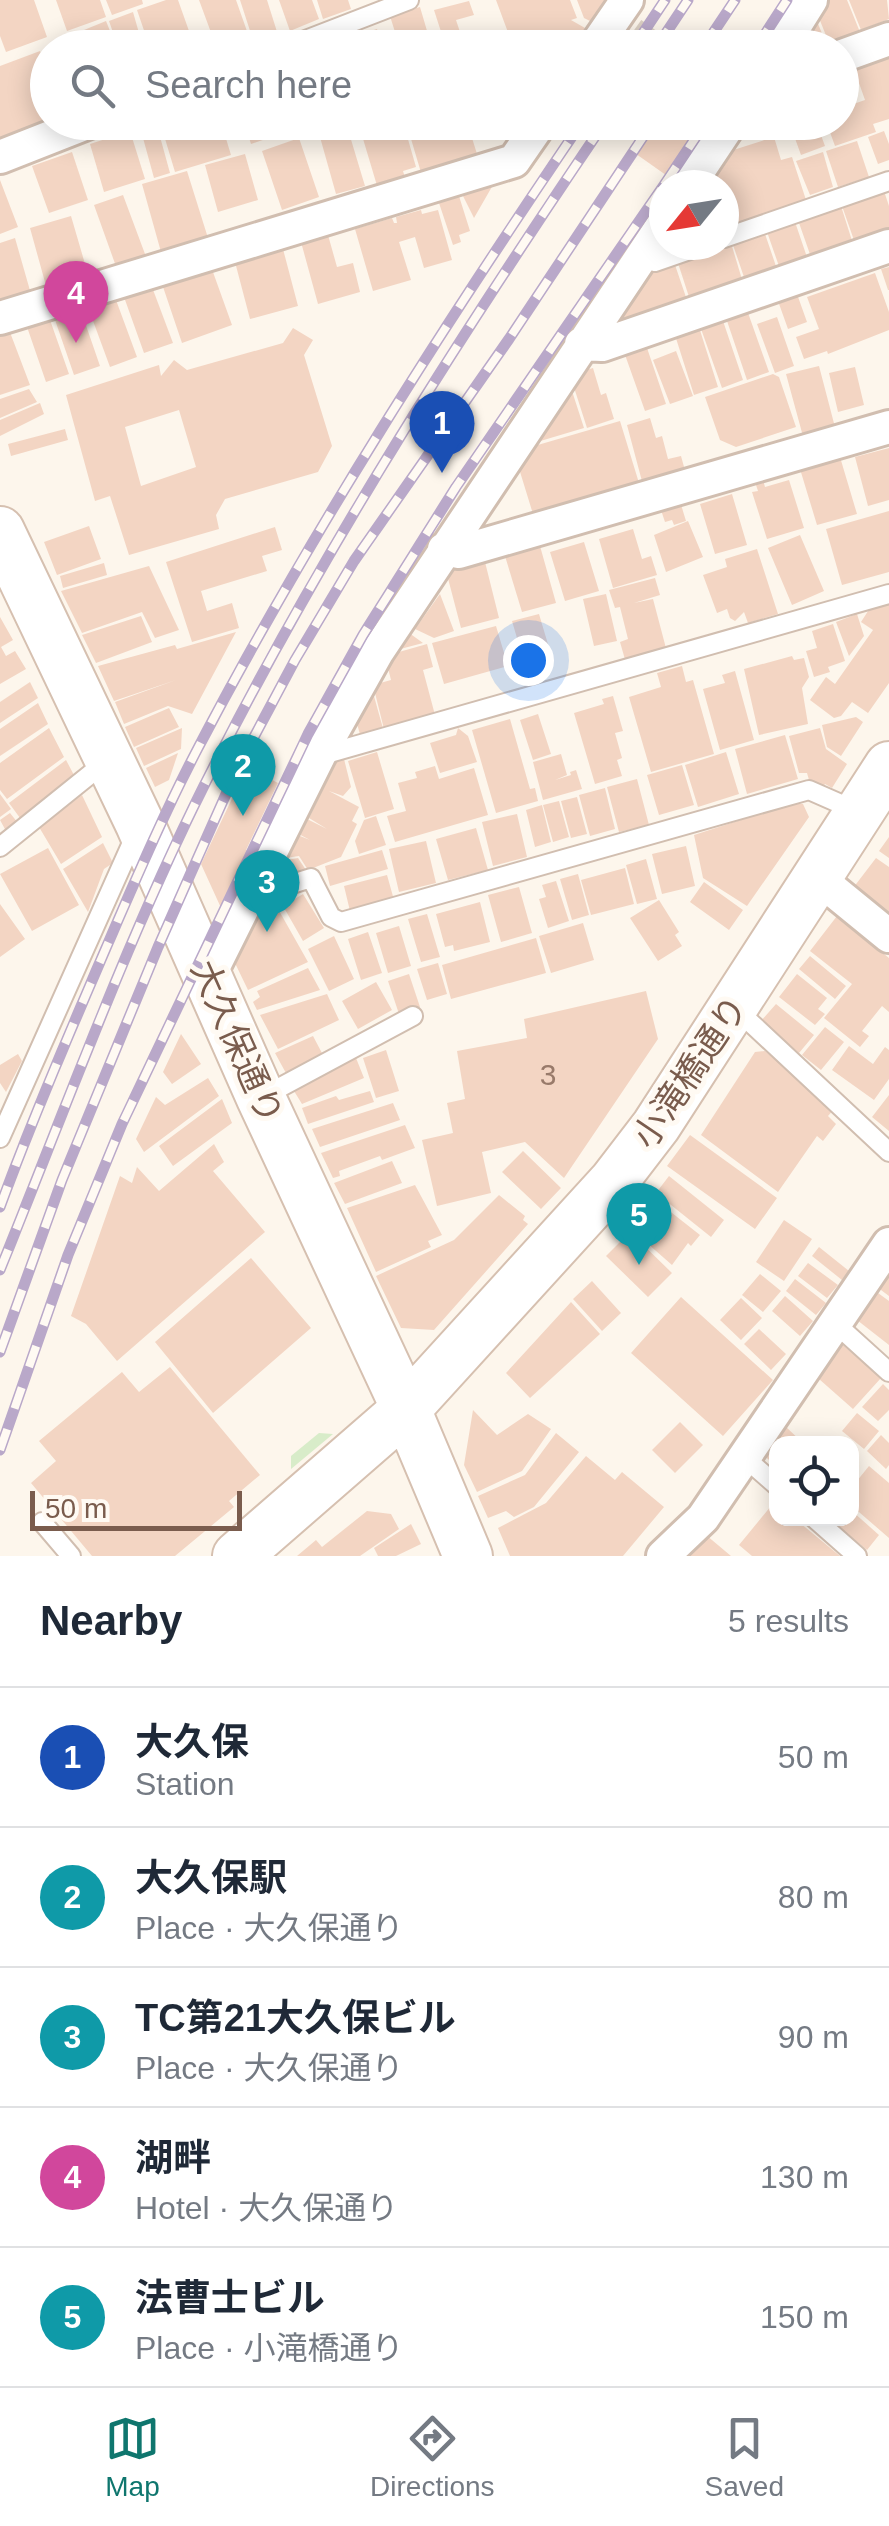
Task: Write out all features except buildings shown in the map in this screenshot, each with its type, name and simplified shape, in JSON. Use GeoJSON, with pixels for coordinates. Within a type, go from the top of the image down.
{"type":"FeatureCollection","features":[{"type":"Feature","properties":{"kind":"main road","name":"大久保通り"},"geometry":{"type":"LineString","coordinates":[[4,553],[140,824],[261,1098],[406,1408],[468,1556]]}},
{"type":"Feature","properties":{"kind":"main road","name":"小滝橋通り"},"geometry":{"type":"LineString","coordinates":[[237,1556],[406,1408],[613,1182],[656,1126],[889,766]]}},
{"type":"Feature","properties":{"kind":"street"},"geometry":{"type":"LineString","coordinates":[[792,30],[811,0]]}},
{"type":"Feature","properties":{"kind":"street"},"geometry":{"type":"LineString","coordinates":[[859,50],[889,39]]}},
{"type":"Feature","properties":{"kind":"street"},"geometry":{"type":"LineString","coordinates":[[0,157],[43,140]]}},
{"type":"Feature","properties":{"kind":"street"},"geometry":{"type":"LineString","coordinates":[[0,318],[514,161],[529,140]]}},
{"type":"Feature","properties":{"kind":"street"},"geometry":{"type":"LineString","coordinates":[[699,170],[719,140]]}},
{"type":"Feature","properties":{"kind":"street"},"geometry":{"type":"LineString","coordinates":[[208,978],[244,895],[378,651],[649,245]]}},
{"type":"Feature","properties":{"kind":"street"},"geometry":{"type":"LineString","coordinates":[[581,344],[602,344],[889,246]]}},
{"type":"Feature","properties":{"kind":"street"},"geometry":{"type":"LineString","coordinates":[[444,550],[459,552],[889,427]]}},
{"type":"Feature","properties":{"kind":"street"},"geometry":{"type":"LineString","coordinates":[[818,878],[889,936]]}},
{"type":"Feature","properties":{"kind":"street"},"geometry":{"type":"LineString","coordinates":[[663,1556],[704,1518],[889,1244]]}},
{"type":"Feature","properties":{"kind":"lane"},"geometry":{"type":"LineString","coordinates":[[332,30],[409,0]]}},
{"type":"Feature","properties":{"kind":"lane"},"geometry":{"type":"LineString","coordinates":[[739,233],[889,181]]}},
{"type":"Feature","properties":{"kind":"lane"},"geometry":{"type":"LineString","coordinates":[[641,257],[660,260]]}},
{"type":"Feature","properties":{"kind":"lane"},"geometry":{"type":"LineString","coordinates":[[319,756],[889,594]]}},
{"type":"Feature","properties":{"kind":"lane"},"geometry":{"type":"LineString","coordinates":[[0,847],[108,759]]}},
{"type":"Feature","properties":{"kind":"lane"},"geometry":{"type":"LineString","coordinates":[[244,895],[311,878],[331,917],[341,922],[808,790],[859,812]]}},
{"type":"Feature","properties":{"kind":"lane"},"geometry":{"type":"LineString","coordinates":[[0,1138],[140,824]]}},
{"type":"Feature","properties":{"kind":"lane"},"geometry":{"type":"LineString","coordinates":[[734,1008],[889,1152]]}},
{"type":"Feature","properties":{"kind":"lane"},"geometry":{"type":"LineString","coordinates":[[261,1098],[413,1016]]}},
{"type":"Feature","properties":{"kind":"lane"},"geometry":{"type":"LineString","coordinates":[[836,1324],[889,1372]]}},
{"type":"Feature","properties":{"kind":"lane"},"geometry":{"type":"LineString","coordinates":[[744,1457],[769,1479]]}},
{"type":"Feature","properties":{"kind":"lane"},"geometry":{"type":"LineString","coordinates":[[42,1522],[71,1556]]}},
{"type":"Feature","properties":{"kind":"lane"},"geometry":{"type":"LineString","coordinates":[[823,1526],[857,1556]]}},
{"type":"Feature","properties":{"kind":"green space"},"geometry":{"type":"Polygon","coordinates":[[[319,1433],[333,1434],[291,1469],[291,1456],[319,1433]]]}},
{"type":"Feature","properties":{"kind":"railway"},"geometry":{"type":"LineString","coordinates":[[645,30],[665,0]]}},
{"type":"Feature","properties":{"kind":"railway"},"geometry":{"type":"LineString","coordinates":[[668,30],[688,0]]}},
{"type":"Feature","properties":{"kind":"railway"},"geometry":{"type":"LineString","coordinates":[[715,30],[735,0]]}},
{"type":"Feature","properties":{"kind":"railway"},"geometry":{"type":"LineString","coordinates":[[768,30],[787,0]]}},
{"type":"Feature","properties":{"kind":"railway"},"geometry":{"type":"LineString","coordinates":[[0,1207],[162,822],[241,667],[381,430],[570,140]]}},
{"type":"Feature","properties":{"kind":"railway"},"geometry":{"type":"LineString","coordinates":[[0,1270],[157,886],[259,679],[400,436],[593,140]]}},
{"type":"Feature","properties":{"kind":"railway"},"geometry":{"type":"LineString","coordinates":[[0,1352],[62,1180],[158,947],[238,767],[354,561],[509,339],[641,140]]}},
{"type":"Feature","properties":{"kind":"railway"},"geometry":{"type":"LineString","coordinates":[[674,170],[694,140]]}},
{"type":"Feature","properties":{"kind":"railway"},"geometry":{"type":"LineString","coordinates":[[0,1450],[68,1255],[122,1124],[308,734],[363,635],[456,487],[649,207]]}},
{"type":"Feature","properties":{"kind":"place","name":"湖畔"},"geometry":{"type":"Point","coordinates":[76,343]}},
{"type":"Feature","properties":{"kind":"place","name":"大久保"},"geometry":{"type":"Point","coordinates":[442,473]}},
{"type":"Feature","properties":{"kind":"place","name":"大久保駅"},"geometry":{"type":"Point","coordinates":[243,816]}},
{"type":"Feature","properties":{"kind":"place","name":"TC第21大久保ビル"},"geometry":{"type":"Point","coordinates":[267,932]}},
{"type":"Feature","properties":{"kind":"place","name":"法曹士ビル"},"geometry":{"type":"Point","coordinates":[639,1265]}}]}
